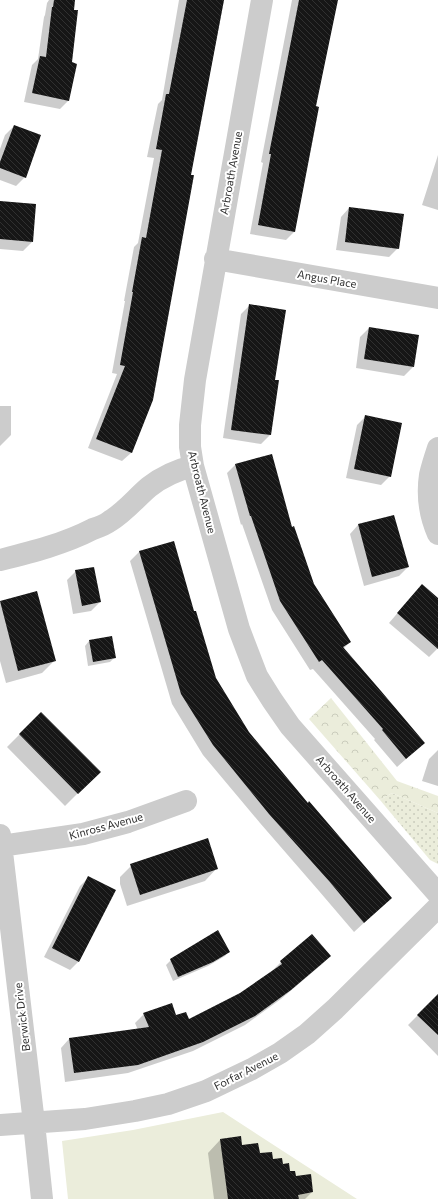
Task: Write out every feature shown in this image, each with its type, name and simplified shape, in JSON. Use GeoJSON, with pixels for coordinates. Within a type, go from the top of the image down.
{"type":"FeatureCollection","features":[{"type":"Feature","properties":{"kind":"street","name":"Arbroath Avenue"},"geometry":{"type":"LineString","coordinates":[[262,0],[195,380],[190,433],[190,447],[193,466],[239,629],[257,676],[290,726],[438,894]]}},
{"type":"Feature","properties":{"kind":"street","name":"Angus Place"},"geometry":{"type":"LineString","coordinates":[[216,259],[438,298]]}},
{"type":"Feature","properties":{"kind":"street"},"geometry":{"type":"LineString","coordinates":[[438,448],[430,475],[430,506],[435,528],[438,534]]}},
{"type":"Feature","properties":{"kind":"street"},"geometry":{"type":"LineString","coordinates":[[0,560],[40,550],[82,535],[109,522],[162,478],[179,470],[193,466]]}},
{"type":"Feature","properties":{"kind":"street","name":"Kinross Avenue"},"geometry":{"type":"LineString","coordinates":[[1,843],[83,834],[128,822],[186,802]]}},
{"type":"Feature","properties":{"kind":"street","name":"Berwick Drive"},"geometry":{"type":"LineString","coordinates":[[1,843],[42,1199]]}},
{"type":"Feature","properties":{"kind":"street","name":"Forfar Avenue"},"geometry":{"type":"LineString","coordinates":[[0,1125],[85,1119],[168,1104],[206,1091],[252,1069],[280,1053],[307,1034],[335,1009],[438,907]]}},
{"type":"Feature","properties":{"kind":"green space"},"geometry":{"type":"Polygon","coordinates":[[[331,698],[397,781],[438,796],[438,813],[392,793],[380,800],[309,719],[331,698]]]}},
{"type":"Feature","properties":{"kind":"green space"},"geometry":{"type":"Polygon","coordinates":[[[392,793],[438,813],[438,864],[430,860],[380,800],[392,793]]]}},
{"type":"Feature","properties":{"kind":"green space"},"geometry":{"type":"Polygon","coordinates":[[[223,1112],[357,1199],[68,1199],[62,1141],[133,1130],[223,1112]]]}},
{"type":"Feature","properties":{"kind":"building"},"geometry":{"type":"Polygon","coordinates":[[[54,0],[75,0],[74,10],[78,10],[72,62],[77,64],[69,101],[32,93],[40,56],[46,57],[54,0]]]}},
{"type":"Feature","properties":{"kind":"building"},"geometry":{"type":"Polygon","coordinates":[[[187,0],[224,0],[191,175],[194,175],[153,400],[132,453],[96,439],[125,366],[120,365],[132,292],[142,237],[146,238],[162,150],[156,149],[166,94],[169,94],[187,0]]]}},
{"type":"Feature","properties":{"kind":"building"},"geometry":{"type":"Polygon","coordinates":[[[299,0],[338,0],[316,106],[319,107],[295,232],[258,225],[271,154],[269,154],[299,0]]]}},
{"type":"Feature","properties":{"kind":"building"},"geometry":{"type":"Polygon","coordinates":[[[14,125],[41,135],[26,178],[0,168],[0,162],[14,125]]]}},
{"type":"Feature","properties":{"kind":"building"},"geometry":{"type":"Polygon","coordinates":[[[0,201],[36,204],[33,242],[0,239],[0,201]]]}},
{"type":"Feature","properties":{"kind":"building"},"geometry":{"type":"Polygon","coordinates":[[[349,207],[404,214],[399,249],[345,242],[349,207]]]}},
{"type":"Feature","properties":{"kind":"building"},"geometry":{"type":"Polygon","coordinates":[[[249,304],[286,310],[275,380],[279,380],[271,435],[231,430],[249,304]]]}},
{"type":"Feature","properties":{"kind":"building"},"geometry":{"type":"Polygon","coordinates":[[[369,327],[419,335],[414,367],[364,359],[369,327]]]}},
{"type":"Feature","properties":{"kind":"building"},"geometry":{"type":"Polygon","coordinates":[[[365,415],[402,423],[391,477],[354,469],[365,415]]]}},
{"type":"Feature","properties":{"kind":"building"},"geometry":{"type":"Polygon","coordinates":[[[272,454],[292,527],[294,526],[314,584],[351,642],[343,647],[425,743],[406,759],[382,730],[383,729],[322,660],[319,662],[280,601],[250,516],[235,464],[272,454]]]}},
{"type":"Feature","properties":{"kind":"building"},"geometry":{"type":"Polygon","coordinates":[[[394,515],[409,567],[372,577],[358,524],[394,515]]]}},
{"type":"Feature","properties":{"kind":"building"},"geometry":{"type":"Polygon","coordinates":[[[174,541],[194,611],[196,611],[216,678],[249,732],[308,803],[309,801],[392,898],[364,923],[329,881],[269,814],[213,745],[181,694],[139,551],[174,541]]]}},
{"type":"Feature","properties":{"kind":"building"},"geometry":{"type":"Polygon","coordinates":[[[94,567],[101,602],[82,606],[75,570],[94,567]]]}},
{"type":"Feature","properties":{"kind":"building"},"geometry":{"type":"Polygon","coordinates":[[[422,584],[438,598],[438,649],[397,613],[422,584]]]}},
{"type":"Feature","properties":{"kind":"building"},"geometry":{"type":"Polygon","coordinates":[[[37,591],[56,661],[18,671],[0,601],[37,591]]]}},
{"type":"Feature","properties":{"kind":"building"},"geometry":{"type":"Polygon","coordinates":[[[112,636],[116,658],[93,662],[89,640],[112,636]]]}},
{"type":"Feature","properties":{"kind":"building"},"geometry":{"type":"Polygon","coordinates":[[[41,712],[101,772],[78,794],[19,734],[41,712]]]}},
{"type":"Feature","properties":{"kind":"building"},"geometry":{"type":"Polygon","coordinates":[[[208,838],[218,869],[140,895],[130,864],[208,838]]]}},
{"type":"Feature","properties":{"kind":"building"},"geometry":{"type":"Polygon","coordinates":[[[88,876],[116,890],[79,962],[52,948],[88,876]]]}},
{"type":"Feature","properties":{"kind":"building"},"geometry":{"type":"Polygon","coordinates":[[[218,930],[230,952],[213,962],[178,977],[170,959],[218,930]]]}},
{"type":"Feature","properties":{"kind":"building"},"geometry":{"type":"Polygon","coordinates":[[[312,934],[331,956],[291,990],[255,1016],[203,1042],[138,1065],[74,1073],[69,1038],[149,1027],[143,1013],[172,1003],[176,1015],[186,1012],[189,1019],[240,993],[282,964],[280,961],[312,934]]]}},
{"type":"Feature","properties":{"kind":"building"},"geometry":{"type":"Polygon","coordinates":[[[438,994],[438,1035],[417,1015],[438,994]]]}},
{"type":"Feature","properties":{"kind":"building"},"geometry":{"type":"Polygon","coordinates":[[[241,1136],[242,1145],[258,1143],[260,1153],[272,1152],[273,1159],[282,1158],[283,1164],[289,1163],[290,1171],[295,1171],[296,1176],[311,1174],[313,1192],[298,1195],[299,1199],[228,1199],[220,1139],[241,1136]]]}}]}
